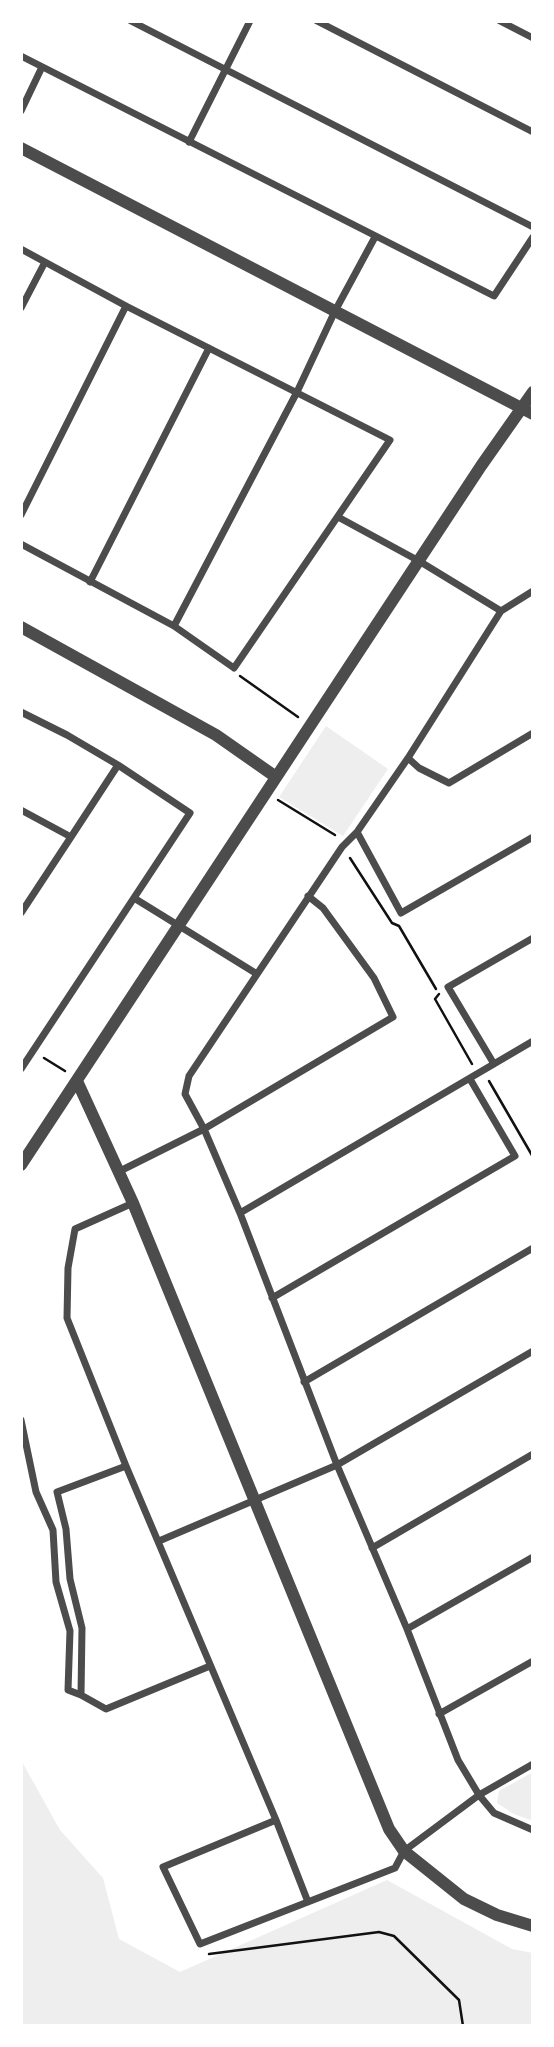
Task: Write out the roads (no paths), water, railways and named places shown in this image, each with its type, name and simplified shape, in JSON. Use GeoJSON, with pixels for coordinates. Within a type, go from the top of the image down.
{"type":"FeatureCollection","features":[{"type":"Feature","properties":{"kind":"street"},"geometry":{"type":"LineString","coordinates":[[131,21],[533,227]]}},
{"type":"Feature","properties":{"kind":"street"},"geometry":{"type":"LineString","coordinates":[[189,142],[250,21]]}},
{"type":"Feature","properties":{"kind":"street"},"geometry":{"type":"LineString","coordinates":[[317,21],[533,132]]}},
{"type":"Feature","properties":{"kind":"street"},"geometry":{"type":"LineString","coordinates":[[500,21],[533,38]]}},
{"type":"Feature","properties":{"kind":"street"},"geometry":{"type":"LineString","coordinates":[[21,56],[494,296],[533,237]]}},
{"type":"Feature","properties":{"kind":"street"},"geometry":{"type":"LineString","coordinates":[[21,111],[42,67]]}},
{"type":"Feature","properties":{"kind":"street"},"geometry":{"type":"LineString","coordinates":[[21,148],[528,411]]}},
{"type":"Feature","properties":{"kind":"street"},"geometry":{"type":"LineString","coordinates":[[174,626],[375,237]]}},
{"type":"Feature","properties":{"kind":"street"},"geometry":{"type":"LineString","coordinates":[[21,249],[390,440],[234,668],[174,626],[21,544]]}},
{"type":"Feature","properties":{"kind":"street"},"geometry":{"type":"LineString","coordinates":[[21,308],[45,262]]}},
{"type":"Feature","properties":{"kind":"street"},"geometry":{"type":"LineString","coordinates":[[21,515],[127,306]]}},
{"type":"Feature","properties":{"kind":"street"},"geometry":{"type":"LineString","coordinates":[[90,582],[209,348]]}},
{"type":"Feature","properties":{"kind":"street"},"geometry":{"type":"LineString","coordinates":[[21,1165],[72,1077],[180,924],[419,561],[528,411],[533,392]]}},
{"type":"Feature","properties":{"kind":"street"},"geometry":{"type":"LineString","coordinates":[[338,517],[419,561],[501,611]]}},
{"type":"Feature","properties":{"kind":"street"},"geometry":{"type":"LineString","coordinates":[[533,591],[501,611],[408,758],[357,832],[343,845],[189,1076],[186,1094],[240,1213],[337,1465],[407,1629],[458,1760],[494,1813],[533,1830]]}},
{"type":"Feature","properties":{"kind":"street"},"geometry":{"type":"LineString","coordinates":[[21,626],[216,735],[276,777]]}},
{"type":"Feature","properties":{"kind":"street"},"geometry":{"type":"LineString","coordinates":[[21,712],[118,765],[190,813],[21,1069]]}},
{"type":"Feature","properties":{"kind":"street"},"geometry":{"type":"LineString","coordinates":[[408,758],[419,768],[449,783],[533,733]]}},
{"type":"Feature","properties":{"kind":"street"},"geometry":{"type":"LineString","coordinates":[[21,914],[118,765]]}},
{"type":"Feature","properties":{"kind":"street"},"geometry":{"type":"LineString","coordinates":[[21,810],[71,837]]}},
{"type":"Feature","properties":{"kind":"street"},"geometry":{"type":"LineString","coordinates":[[357,832],[401,913],[533,837]]}},
{"type":"Feature","properties":{"kind":"street"},"geometry":{"type":"LineString","coordinates":[[120,1171],[204,1129],[393,1017],[373,978],[323,908],[309,897]]}},
{"type":"Feature","properties":{"kind":"street"},"geometry":{"type":"LineString","coordinates":[[134,898],[257,974]]}},
{"type":"Feature","properties":{"kind":"street"},"geometry":{"type":"LineString","coordinates":[[494,1064],[448,987],[533,938]]}},
{"type":"Feature","properties":{"kind":"street"},"geometry":{"type":"LineString","coordinates":[[240,1213],[533,1041]]}},
{"type":"Feature","properties":{"kind":"street"},"geometry":{"type":"LineString","coordinates":[[72,1077],[120,1171],[389,1829],[404,1852],[464,1899],[497,1915],[533,1926]]}},
{"type":"Feature","properties":{"kind":"street"},"geometry":{"type":"LineString","coordinates":[[272,1298],[514,1156],[470,1079]]}},
{"type":"Feature","properties":{"kind":"street"},"geometry":{"type":"LineString","coordinates":[[133,1203],[75,1228],[68,1268],[67,1318],[126,1466],[276,1820],[307,1902]]}},
{"type":"Feature","properties":{"kind":"street"},"geometry":{"type":"LineString","coordinates":[[304,1382],[533,1248]]}},
{"type":"Feature","properties":{"kind":"street"},"geometry":{"type":"LineString","coordinates":[[159,1541],[337,1465],[533,1352]]}},
{"type":"Feature","properties":{"kind":"street"},"geometry":{"type":"LineString","coordinates":[[21,1420],[36,1492],[53,1530],[56,1583],[70,1631],[68,1690],[106,1709],[211,1667]]}},
{"type":"Feature","properties":{"kind":"street"},"geometry":{"type":"LineString","coordinates":[[372,1548],[533,1454]]}},
{"type":"Feature","properties":{"kind":"street"},"geometry":{"type":"LineString","coordinates":[[81,1695],[82,1628],[70,1579],[66,1529],[57,1492],[126,1466]]}},
{"type":"Feature","properties":{"kind":"street"},"geometry":{"type":"LineString","coordinates":[[407,1629],[533,1557]]}},
{"type":"Feature","properties":{"kind":"street"},"geometry":{"type":"LineString","coordinates":[[439,1714],[533,1661]]}},
{"type":"Feature","properties":{"kind":"street"},"geometry":{"type":"LineString","coordinates":[[276,1820],[163,1867],[200,1944],[396,1868],[404,1852],[480,1796],[533,1764]]}}]}
